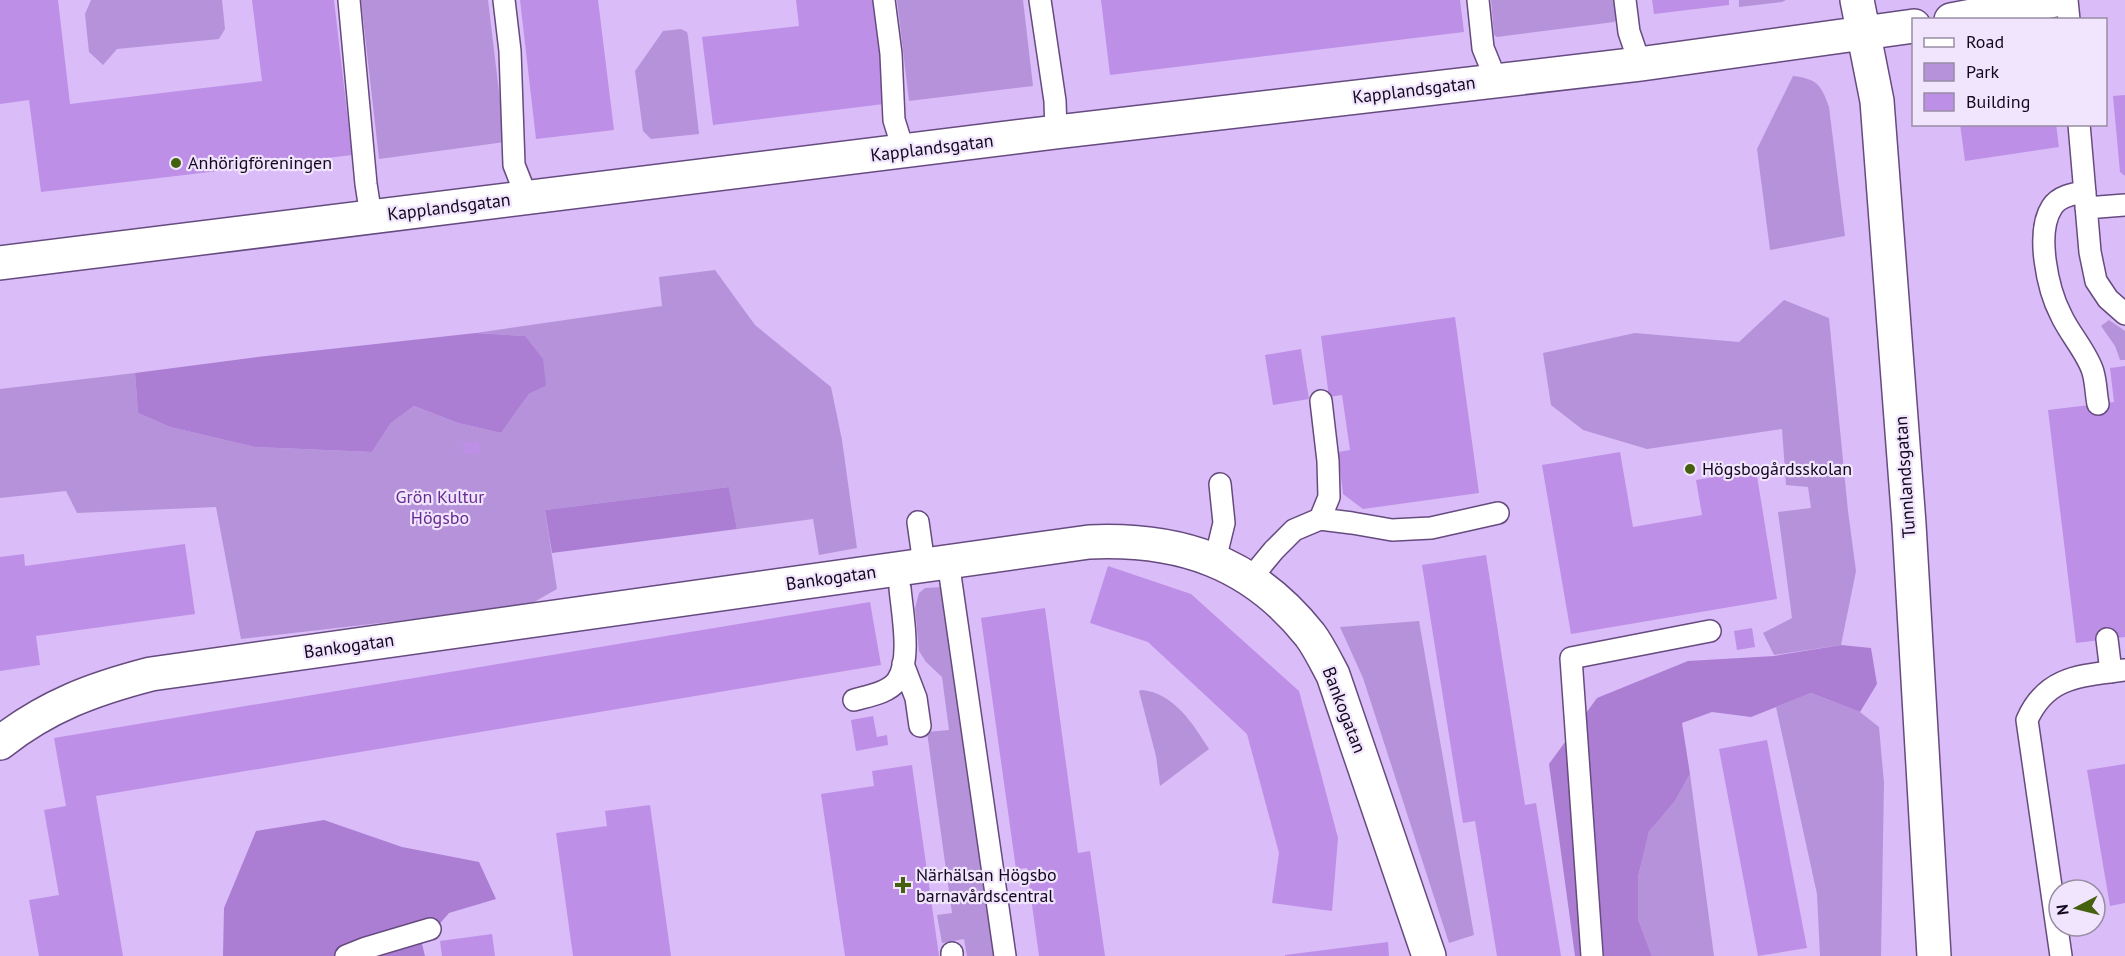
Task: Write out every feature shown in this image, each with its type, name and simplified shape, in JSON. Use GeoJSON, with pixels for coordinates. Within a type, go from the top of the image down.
{"type":"FeatureCollection","features":[{"type":"Feature","properties":{"kind":"street","name":"Tunnlandsgatan"},"geometry":{"type":"LineString","coordinates":[[1857,0],[1877,101],[1909,524],[1934,956]]}},
{"type":"Feature","properties":{"kind":"street"},"geometry":{"type":"LineString","coordinates":[[1961,18],[2055,0]]}},
{"type":"Feature","properties":{"kind":"street","name":"Kapplandsgatan"},"geometry":{"type":"LineString","coordinates":[[0,263],[734,171],[1640,64],[1912,26]]}},
{"type":"Feature","properties":{"kind":"street","name":"Bankogatan"},"geometry":{"type":"LineString","coordinates":[[0,744],[43,713],[74,698],[112,684],[151,674],[936,563],[1107,542],[1174,547],[1215,560],[1250,579],[1278,601],[1310,636],[1333,675],[1429,956]]}},
{"type":"Feature","properties":{"kind":"lane"},"geometry":{"type":"LineString","coordinates":[[349,0],[371,216]]}},
{"type":"Feature","properties":{"kind":"lane"},"geometry":{"type":"LineString","coordinates":[[504,0],[510,51],[514,165],[527,198]]}},
{"type":"Feature","properties":{"kind":"lane"},"geometry":{"type":"LineString","coordinates":[[884,0],[891,54],[894,120],[904,152]]}},
{"type":"Feature","properties":{"kind":"lane"},"geometry":{"type":"LineString","coordinates":[[1040,0],[1055,101],[1056,132]]}},
{"type":"Feature","properties":{"kind":"lane"},"geometry":{"type":"LineString","coordinates":[[1478,0],[1483,48],[1496,80]]}},
{"type":"Feature","properties":{"kind":"lane"},"geometry":{"type":"LineString","coordinates":[[1625,0],[1629,32],[1640,64]]}},
{"type":"Feature","properties":{"kind":"lane"},"geometry":{"type":"LineString","coordinates":[[2067,0],[2069,18]]}},
{"type":"Feature","properties":{"kind":"lane"},"geometry":{"type":"LineString","coordinates":[[2079,126],[2090,252],[2096,281],[2108,299],[2125,314]]}},
{"type":"Feature","properties":{"kind":"lane"},"geometry":{"type":"LineString","coordinates":[[2098,404],[2093,371],[2061,316],[2050,291],[2044,238],[2052,207],[2069,194],[2085,200],[2125,205]]}},
{"type":"Feature","properties":{"kind":"lane"},"geometry":{"type":"LineString","coordinates":[[1320,519],[1329,497],[1328,461],[1321,401]]}},
{"type":"Feature","properties":{"kind":"lane"},"geometry":{"type":"LineString","coordinates":[[1215,560],[1224,523],[1220,484]]}},
{"type":"Feature","properties":{"kind":"lane"},"geometry":{"type":"LineString","coordinates":[[1250,579],[1294,530],[1320,519],[1392,531],[1431,528],[1498,513]]}},
{"type":"Feature","properties":{"kind":"lane"},"geometry":{"type":"LineString","coordinates":[[918,522],[936,563],[1005,956]]}},
{"type":"Feature","properties":{"kind":"lane"},"geometry":{"type":"LineString","coordinates":[[854,700],[884,691],[897,681],[903,664],[904,633],[900,588]]}},
{"type":"Feature","properties":{"kind":"lane"},"geometry":{"type":"LineString","coordinates":[[1592,956],[1570,658],[1710,631]]}},
{"type":"Feature","properties":{"kind":"lane"},"geometry":{"type":"LineString","coordinates":[[2061,956],[2027,720],[2033,707],[2053,686],[2068,680],[2118,671],[2107,639]]}},
{"type":"Feature","properties":{"kind":"lane"},"geometry":{"type":"LineString","coordinates":[[903,664],[916,698],[920,726]]}},
{"type":"Feature","properties":{"kind":"lane"},"geometry":{"type":"LineString","coordinates":[[346,956],[430,929]]}},
{"type":"Feature","properties":{"kind":"green space"},"geometry":{"type":"Polygon","coordinates":[[[91,0],[222,0],[225,29],[219,39],[117,49],[103,65],[89,52],[85,14],[91,0]]]}},
{"type":"Feature","properties":{"kind":"green space"},"geometry":{"type":"Polygon","coordinates":[[[361,0],[488,0],[505,142],[379,159],[361,0]]]}},
{"type":"Feature","properties":{"kind":"green space"},"geometry":{"type":"Polygon","coordinates":[[[897,0],[1023,0],[1033,86],[909,101],[897,0]]]}},
{"type":"Feature","properties":{"kind":"green space"},"geometry":{"type":"Polygon","coordinates":[[[1491,0],[1616,0],[1617,19],[1614,22],[1497,37],[1494,35],[1491,0]]]}},
{"type":"Feature","properties":{"kind":"green space"},"geometry":{"type":"Polygon","coordinates":[[[1739,0],[1786,0],[1739,7],[1739,0]]]}},
{"type":"Feature","properties":{"kind":"green space"},"geometry":{"type":"Polygon","coordinates":[[[681,29],[687,32],[688,36],[699,134],[651,139],[643,131],[635,71],[663,31],[681,29]]]}},
{"type":"Feature","properties":{"kind":"green space"},"geometry":{"type":"Polygon","coordinates":[[[1793,76],[1808,79],[1817,84],[1829,107],[1845,236],[1770,250],[1757,149],[1793,76]]]}},
{"type":"Feature","properties":{"kind":"green space","name":"Grön Kultur Högsbo"},"geometry":{"type":"Polygon","coordinates":[[[715,270],[755,325],[831,387],[842,440],[857,548],[819,555],[813,519],[737,529],[729,487],[545,510],[557,589],[534,602],[467,613],[241,639],[216,507],[77,513],[66,491],[0,498],[0,389],[135,373],[138,413],[170,427],[255,447],[372,452],[391,423],[414,406],[458,423],[501,433],[529,394],[546,386],[525,336],[476,333],[662,306],[659,277],[715,270]]]}},
{"type":"Feature","properties":{"kind":"green space"},"geometry":{"type":"Polygon","coordinates":[[[1784,300],[1829,318],[1856,571],[1841,645],[1774,655],[1763,633],[1792,618],[1778,512],[1811,508],[1808,487],[1786,485],[1782,429],[1647,449],[1583,430],[1551,405],[1543,353],[1635,333],[1739,342],[1784,300]]]}},
{"type":"Feature","properties":{"kind":"green space"},"geometry":{"type":"Polygon","coordinates":[[[2109,320],[2125,331],[2125,360],[2120,360],[2115,346],[2101,326],[2109,320]]]}},
{"type":"Feature","properties":{"kind":"green space"},"geometry":{"type":"Polygon","coordinates":[[[943,587],[994,956],[967,956],[964,939],[942,943],[937,915],[952,913],[927,732],[949,730],[942,677],[926,662],[919,651],[915,608],[919,593],[925,588],[943,587]]]}},
{"type":"Feature","properties":{"kind":"green space"},"geometry":{"type":"Polygon","coordinates":[[[1419,621],[1474,935],[1449,943],[1363,678],[1340,627],[1419,621]]]}},
{"type":"Feature","properties":{"kind":"green space"},"geometry":{"type":"Polygon","coordinates":[[[1139,691],[1153,692],[1173,703],[1182,711],[1209,749],[1160,786],[1156,756],[1139,691]]]}},
{"type":"Feature","properties":{"kind":"green space"},"geometry":{"type":"Polygon","coordinates":[[[1811,693],[1860,712],[1879,727],[1884,783],[1881,956],[1820,956],[1817,894],[1776,707],[1811,693]]]}},
{"type":"Feature","properties":{"kind":"green space"},"geometry":{"type":"Polygon","coordinates":[[[1690,774],[1714,956],[1652,956],[1638,919],[1638,877],[1649,830],[1675,801],[1690,774]]]}},
{"type":"Feature","properties":{"kind":"shaded area"},"geometry":{"type":"Polygon","coordinates":[[[476,333],[525,336],[543,359],[546,386],[529,394],[501,433],[458,423],[414,406],[391,423],[372,452],[255,447],[170,427],[138,413],[135,373],[476,333]]]}},
{"type":"Feature","properties":{"kind":"shaded area"},"geometry":{"type":"Polygon","coordinates":[[[729,487],[737,529],[552,553],[545,510],[729,487]]]}},
{"type":"Feature","properties":{"kind":"shaded area"},"geometry":{"type":"Polygon","coordinates":[[[1841,645],[1871,648],[1877,684],[1860,712],[1811,693],[1751,717],[1712,712],[1682,723],[1690,774],[1675,801],[1649,831],[1638,877],[1638,919],[1652,956],[1575,956],[1549,764],[1597,698],[1688,661],[1774,656],[1841,645]]]}},
{"type":"Feature","properties":{"kind":"shaded area"},"geometry":{"type":"Polygon","coordinates":[[[324,820],[402,847],[479,862],[496,899],[449,913],[422,944],[425,956],[223,956],[224,908],[256,831],[324,820]]]}},
{"type":"Feature","properties":{"kind":"building"},"geometry":{"type":"Polygon","coordinates":[[[0,0],[58,0],[70,104],[262,81],[252,0],[334,0],[352,155],[41,192],[29,100],[0,104],[0,0]]]}},
{"type":"Feature","properties":{"kind":"building"},"geometry":{"type":"Polygon","coordinates":[[[520,0],[598,0],[614,130],[536,139],[520,0]]]}},
{"type":"Feature","properties":{"kind":"building"},"geometry":{"type":"Polygon","coordinates":[[[796,0],[879,0],[892,103],[713,125],[702,37],[799,26],[796,0]]]}},
{"type":"Feature","properties":{"kind":"building"},"geometry":{"type":"Polygon","coordinates":[[[1101,0],[1460,0],[1464,32],[1110,75],[1101,0]]]}},
{"type":"Feature","properties":{"kind":"building"},"geometry":{"type":"Polygon","coordinates":[[[1652,0],[1729,0],[1729,5],[1654,14],[1652,0]]]}},
{"type":"Feature","properties":{"kind":"building"},"geometry":{"type":"Polygon","coordinates":[[[2125,95],[2125,176],[2120,172],[2113,96],[2125,95]]]}},
{"type":"Feature","properties":{"kind":"building"},"geometry":{"type":"Polygon","coordinates":[[[1960,126],[2056,126],[2059,147],[1965,161],[1960,126]]]}},
{"type":"Feature","properties":{"kind":"building"},"geometry":{"type":"Polygon","coordinates":[[[1455,317],[1479,493],[1363,509],[1343,494],[1338,452],[1350,450],[1342,395],[1329,397],[1321,336],[1455,317]]]}},
{"type":"Feature","properties":{"kind":"building"},"geometry":{"type":"Polygon","coordinates":[[[1301,349],[1309,399],[1273,405],[1265,355],[1301,349]]]}},
{"type":"Feature","properties":{"kind":"building"},"geometry":{"type":"Polygon","coordinates":[[[2125,366],[2125,637],[2076,643],[2048,410],[2114,402],[2110,368],[2125,366]]]}},
{"type":"Feature","properties":{"kind":"building"},"geometry":{"type":"Polygon","coordinates":[[[479,441],[480,453],[464,455],[462,443],[479,441]]]}},
{"type":"Feature","properties":{"kind":"building"},"geometry":{"type":"Polygon","coordinates":[[[1620,452],[1633,527],[1702,515],[1696,480],[1756,470],[1777,599],[1571,634],[1542,465],[1620,452]]]}},
{"type":"Feature","properties":{"kind":"building"},"geometry":{"type":"Polygon","coordinates":[[[185,544],[195,614],[36,636],[40,665],[0,671],[0,557],[24,554],[25,566],[185,544]]]}},
{"type":"Feature","properties":{"kind":"building"},"geometry":{"type":"Polygon","coordinates":[[[1486,555],[1525,805],[1536,803],[1561,956],[1497,956],[1475,821],[1463,823],[1422,565],[1486,555]]]}},
{"type":"Feature","properties":{"kind":"building"},"geometry":{"type":"Polygon","coordinates":[[[1108,566],[1191,594],[1299,691],[1338,838],[1332,911],[1272,903],[1279,853],[1247,734],[1148,642],[1090,623],[1108,566]]]}},
{"type":"Feature","properties":{"kind":"building"},"geometry":{"type":"Polygon","coordinates":[[[870,602],[881,665],[96,796],[123,956],[39,956],[29,900],[59,895],[44,810],[66,806],[54,738],[870,602]]]}},
{"type":"Feature","properties":{"kind":"building"},"geometry":{"type":"Polygon","coordinates":[[[1045,608],[1078,853],[1090,851],[1105,956],[1039,956],[1027,868],[1016,869],[981,618],[1045,608]]]}},
{"type":"Feature","properties":{"kind":"building"},"geometry":{"type":"Polygon","coordinates":[[[1752,628],[1755,647],[1737,650],[1734,631],[1752,628]]]}},
{"type":"Feature","properties":{"kind":"building"},"geometry":{"type":"Polygon","coordinates":[[[873,716],[877,737],[887,735],[888,745],[856,751],[851,720],[873,716]]]}},
{"type":"Feature","properties":{"kind":"building"},"geometry":{"type":"Polygon","coordinates":[[[1767,740],[1807,948],[1758,956],[1719,749],[1767,740]]]}},
{"type":"Feature","properties":{"kind":"building"},"geometry":{"type":"Polygon","coordinates":[[[2125,764],[2125,903],[2110,906],[2087,770],[2125,764]]]}},
{"type":"Feature","properties":{"kind":"building"},"geometry":{"type":"Polygon","coordinates":[[[912,765],[939,956],[845,956],[821,794],[874,786],[872,771],[912,765]]]}},
{"type":"Feature","properties":{"kind":"building"},"geometry":{"type":"Polygon","coordinates":[[[650,805],[671,956],[573,956],[556,833],[607,826],[605,811],[650,805]]]}},
{"type":"Feature","properties":{"kind":"building"},"geometry":{"type":"Polygon","coordinates":[[[492,934],[495,956],[442,956],[440,941],[492,934]]]}},
{"type":"Feature","properties":{"kind":"building"},"geometry":{"type":"Polygon","coordinates":[[[1388,942],[1389,956],[1285,956],[1285,955],[1388,942]]]}},
{"type":"Feature","properties":{"kind":"place","name":"Anhörigföreningen"},"geometry":{"type":"Point","coordinates":[176,163]}},
{"type":"Feature","properties":{"kind":"place","name":"Högsbogårdsskolan"},"geometry":{"type":"Point","coordinates":[1690,469]}},
{"type":"Feature","properties":{"kind":"place","name":"Närhälsan Högsbo barnavårdscentral"},"geometry":{"type":"Point","coordinates":[903,885]}}]}
